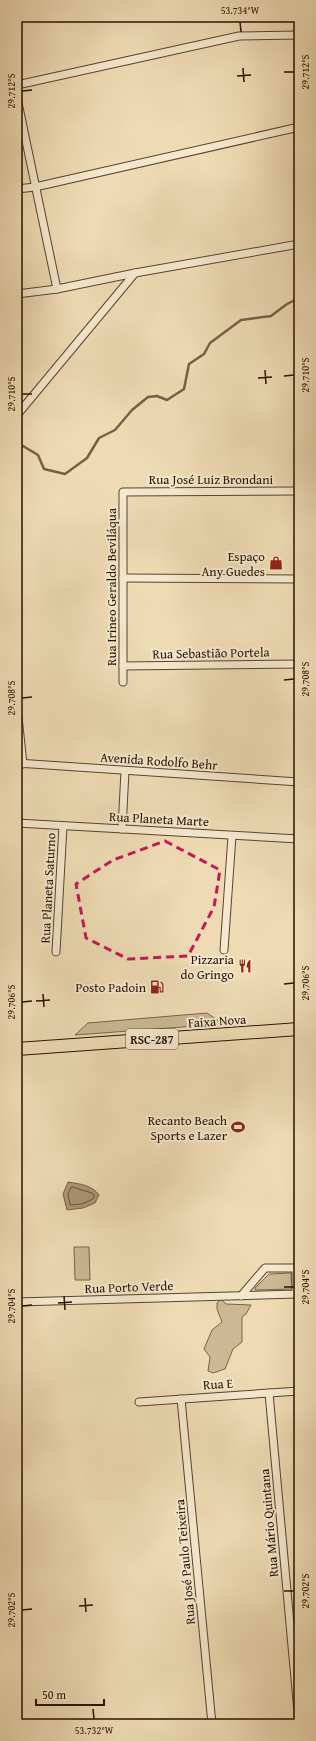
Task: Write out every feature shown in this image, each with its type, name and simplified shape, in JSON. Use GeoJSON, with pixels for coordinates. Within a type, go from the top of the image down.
{"type":"FeatureCollection","features":[{"type":"Feature","properties":{"kind":"highway","name":"Faixa Nova"},"geometry":{"type":"LineString","coordinates":[[17,1049],[299,1029]]}},
{"type":"Feature","properties":{"kind":"street"},"geometry":{"type":"LineString","coordinates":[[17,85],[239,36],[299,36]]}},
{"type":"Feature","properties":{"kind":"street"},"geometry":{"type":"LineString","coordinates":[[17,98],[57,289]]}},
{"type":"Feature","properties":{"kind":"street"},"geometry":{"type":"LineString","coordinates":[[17,189],[35,187],[299,127]]}},
{"type":"Feature","properties":{"kind":"street"},"geometry":{"type":"LineString","coordinates":[[17,294],[57,289],[135,273],[299,244]]}},
{"type":"Feature","properties":{"kind":"street"},"geometry":{"type":"LineString","coordinates":[[17,415],[135,273]]}},
{"type":"Feature","properties":{"kind":"street","name":"Rua José Luiz Brondani"},"geometry":{"type":"LineString","coordinates":[[123,492],[299,491]]}},
{"type":"Feature","properties":{"kind":"street","name":"Rua Irineo Geraldo Beviláqua"},"geometry":{"type":"LineString","coordinates":[[123,492],[123,682]]}},
{"type":"Feature","properties":{"kind":"street"},"geometry":{"type":"LineString","coordinates":[[123,578],[299,579]]}},
{"type":"Feature","properties":{"kind":"street","name":"Rua Sebastião Portela"},"geometry":{"type":"LineString","coordinates":[[123,666],[299,664]]}},
{"type":"Feature","properties":{"kind":"street"},"geometry":{"type":"LineString","coordinates":[[17,707],[20,764]]}},
{"type":"Feature","properties":{"kind":"street","name":"Avenida Rodolfo Behr"},"geometry":{"type":"LineString","coordinates":[[20,764],[299,782]]}},
{"type":"Feature","properties":{"kind":"street"},"geometry":{"type":"LineString","coordinates":[[122,829],[125,771]]}},
{"type":"Feature","properties":{"kind":"street","name":"Rua Planeta Marte"},"geometry":{"type":"LineString","coordinates":[[17,823],[299,840]]}},
{"type":"Feature","properties":{"kind":"street","name":"Rua Planeta Saturno"},"geometry":{"type":"LineString","coordinates":[[56,952],[63,826]]}},
{"type":"Feature","properties":{"kind":"street"},"geometry":{"type":"LineString","coordinates":[[224,950],[232,836]]}},
{"type":"Feature","properties":{"kind":"street","name":"Rua Porto Verde"},"geometry":{"type":"LineString","coordinates":[[17,1302],[241,1296],[296,1294],[296,1268],[265,1268],[241,1296]]}},
{"type":"Feature","properties":{"kind":"street","name":"Rua E"},"geometry":{"type":"LineString","coordinates":[[139,1402],[299,1391]]}},
{"type":"Feature","properties":{"kind":"street","name":"Rua Mário Quintana"},"geometry":{"type":"LineString","coordinates":[[269,1393],[299,1723]]}},
{"type":"Feature","properties":{"kind":"street","name":"Rua José Paulo Teixeira"},"geometry":{"type":"LineString","coordinates":[[181,1399],[212,1724]]}},
{"type":"Feature","properties":{"kind":"highlighted area"},"geometry":{"type":"Polygon","coordinates":[[[165,841],[220,870],[214,907],[188,956],[128,959],[86,938],[76,884],[113,860],[165,841]]]}},
{"type":"Feature","properties":{"kind":"shaded area"},"geometry":{"type":"Polygon","coordinates":[[[207,1013],[223,1024],[75,1035],[88,1023],[207,1013]]]}},
{"type":"Feature","properties":{"kind":"shaded area"},"geometry":{"type":"Polygon","coordinates":[[[294,1085],[299,1085],[299,1154],[294,1085]]]}},
{"type":"Feature","properties":{"kind":"shaded area"},"geometry":{"type":"Polygon","coordinates":[[[74,1247],[89,1247],[90,1280],[75,1280],[74,1247]]]}},
{"type":"Feature","properties":{"kind":"shaded area"},"geometry":{"type":"Polygon","coordinates":[[[291,1273],[292,1289],[255,1290],[255,1288],[269,1274],[291,1273]]]}},
{"type":"Feature","properties":{"kind":"shaded area"},"geometry":{"type":"Polygon","coordinates":[[[221,1299],[226,1304],[251,1305],[246,1314],[242,1317],[242,1342],[233,1349],[225,1369],[213,1373],[208,1371],[210,1357],[204,1349],[212,1330],[222,1322],[217,1309],[217,1303],[221,1299]]]}},
{"type":"Feature","properties":{"kind":"water"},"geometry":{"type":"Polygon","coordinates":[[[68,1182],[77,1183],[93,1189],[99,1195],[95,1203],[83,1208],[67,1210],[63,1194],[68,1182]]]}},
{"type":"Feature","properties":{"kind":"waterway"},"geometry":{"type":"LineString","coordinates":[[17,450],[23,446],[38,455],[44,469],[65,474],[87,458],[99,438],[115,430],[132,410],[148,397],[157,396],[167,400],[184,389],[189,364],[204,354],[210,343],[241,320],[271,316],[287,304],[299,298]]}},
{"type":"Feature","properties":{"kind":"waterway"},"geometry":{"type":"LineString","coordinates":[[17,465],[20,490],[17,502]]}},
{"type":"Feature","properties":{"kind":"place","name":"Espaço Any Guedes"},"geometry":{"type":"Point","coordinates":[276,563]}},
{"type":"Feature","properties":{"kind":"place","name":"Pizzaria do Gringo"},"geometry":{"type":"Point","coordinates":[245,966]}},
{"type":"Feature","properties":{"kind":"place","name":"Posto Padoin"},"geometry":{"type":"Point","coordinates":[157,987]}},
{"type":"Feature","properties":{"kind":"place","name":"Recanto Beach Sports e Lazer"},"geometry":{"type":"Point","coordinates":[238,1127]}}]}
